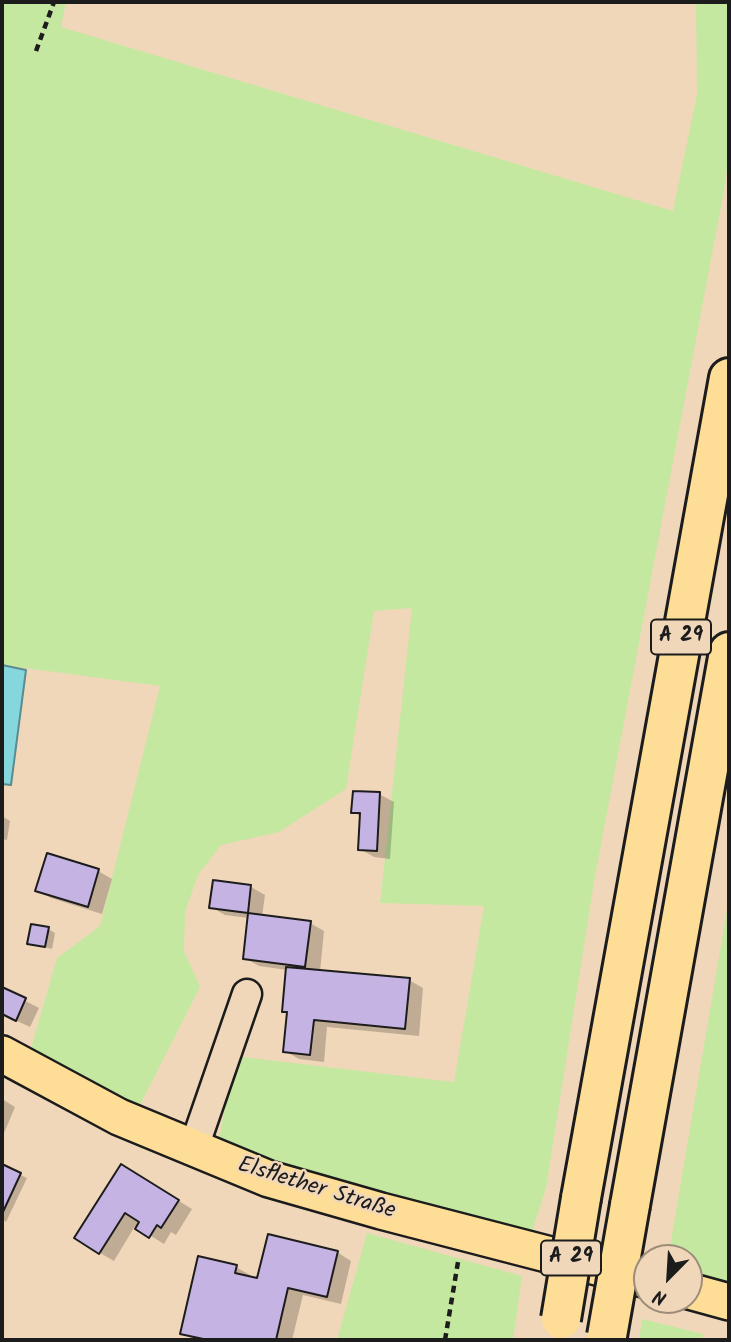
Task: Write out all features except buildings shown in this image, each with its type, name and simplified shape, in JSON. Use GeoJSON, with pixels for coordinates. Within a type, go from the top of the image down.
{"type":"FeatureCollection","features":[{"type":"Feature","properties":{"kind":"highway","name":"A 29"},"geometry":{"type":"LineString","coordinates":[[559,1330],[729,378]]}},
{"type":"Feature","properties":{"kind":"highway","name":"A 29"},"geometry":{"type":"LineString","coordinates":[[607,1338],[729,652]]}},
{"type":"Feature","properties":{"kind":"main road","name":"Elsflether Straße"},"geometry":{"type":"LineString","coordinates":[[2,1055],[119,1117],[193,1150],[269,1179],[381,1212],[633,1276]]}},
{"type":"Feature","properties":{"kind":"main road"},"geometry":{"type":"LineString","coordinates":[[703,1295],[729,1302]]}},
{"type":"Feature","properties":{"kind":"lane"},"geometry":{"type":"LineString","coordinates":[[193,1150],[247,994]]}},
{"type":"Feature","properties":{"kind":"path"},"geometry":{"type":"LineString","coordinates":[[36,51],[54,2]]}},
{"type":"Feature","properties":{"kind":"path"},"geometry":{"type":"LineString","coordinates":[[445,1340],[459,1251]]}},
{"type":"Feature","properties":{"kind":"green space"},"geometry":{"type":"Polygon","coordinates":[[[2,2],[66,2],[61,27],[673,211],[697,94],[696,2],[729,2],[729,152],[725,185],[594,882],[546,1188],[530,1238],[218,1145],[234,1056],[454,1082],[484,906],[380,903],[412,608],[374,611],[346,789],[279,832],[221,845],[198,875],[185,912],[184,951],[200,987],[137,1111],[29,1055],[57,958],[100,926],[160,686],[2,665],[2,2]]]}},
{"type":"Feature","properties":{"kind":"green space"},"geometry":{"type":"Polygon","coordinates":[[[729,898],[729,1284],[703,1278],[703,1244],[670,1244],[729,898]]]}},
{"type":"Feature","properties":{"kind":"green space"},"geometry":{"type":"Polygon","coordinates":[[[367,1233],[522,1276],[513,1340],[337,1340],[367,1233]]]}},
{"type":"Feature","properties":{"kind":"green space"},"geometry":{"type":"Polygon","coordinates":[[[642,1319],[703,1334],[702,1340],[639,1340],[642,1319]]]}},
{"type":"Feature","properties":{"kind":"water"},"geometry":{"type":"Polygon","coordinates":[[[2,665],[26,670],[11,785],[2,784],[2,665]]]}}]}
